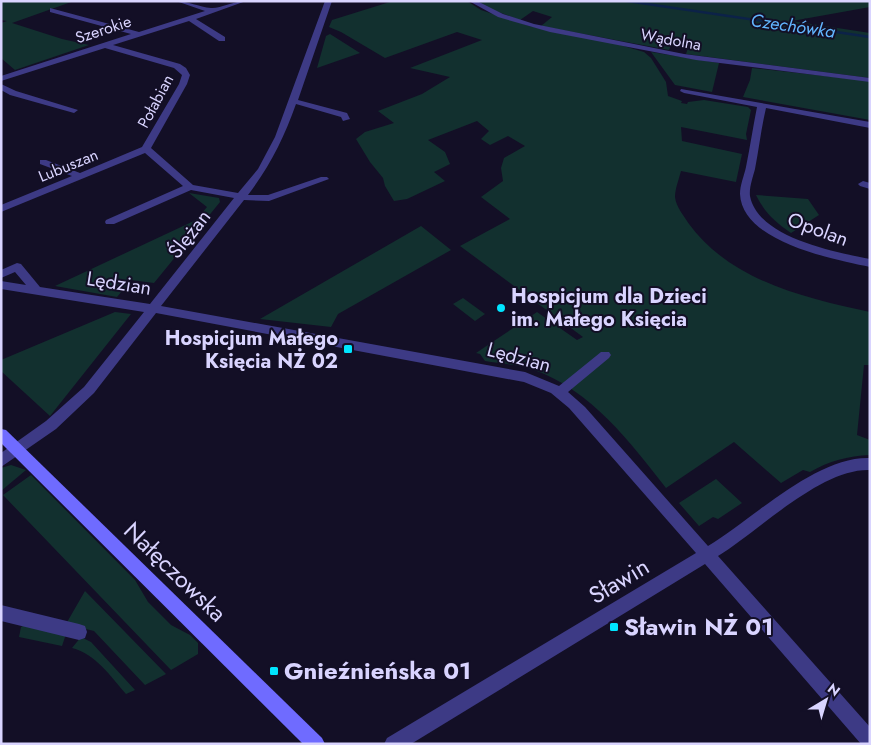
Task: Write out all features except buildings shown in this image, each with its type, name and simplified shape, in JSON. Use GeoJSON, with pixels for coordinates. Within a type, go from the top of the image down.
{"type":"FeatureCollection","features":[{"type":"Feature","properties":{"kind":"main road","name":"Nałęczowska"},"geometry":{"type":"LineString","coordinates":[[1,434],[316,744]]}},
{"type":"Feature","properties":{"kind":"street"},"geometry":{"type":"LineString","coordinates":[[179,1],[213,11]]}},
{"type":"Feature","properties":{"kind":"street","name":"Szerokie"},"geometry":{"type":"LineString","coordinates":[[1,79],[243,1]]}},
{"type":"Feature","properties":{"kind":"street","name":"Ślężan"},"geometry":{"type":"LineString","coordinates":[[1,461],[58,419],[84,395],[242,197],[272,154],[329,1]]}},
{"type":"Feature","properties":{"kind":"street","name":"Wądolna"},"geometry":{"type":"LineString","coordinates":[[472,1],[480,7],[528,24],[638,47],[694,58],[832,73],[870,80]]}},
{"type":"Feature","properties":{"kind":"street"},"geometry":{"type":"LineString","coordinates":[[53,10],[138,34]]}},
{"type":"Feature","properties":{"kind":"street"},"geometry":{"type":"LineString","coordinates":[[190,18],[222,39]]}},
{"type":"Feature","properties":{"kind":"street","name":"Połabian"},"geometry":{"type":"LineString","coordinates":[[103,45],[177,66],[183,70],[186,75],[183,84],[146,149],[190,186],[242,197],[269,198],[324,179]]}},
{"type":"Feature","properties":{"kind":"street"},"geometry":{"type":"LineString","coordinates":[[1,86],[13,93],[74,110]]}},
{"type":"Feature","properties":{"kind":"street"},"geometry":{"type":"LineString","coordinates":[[684,91],[870,125]]}},
{"type":"Feature","properties":{"kind":"street"},"geometry":{"type":"LineString","coordinates":[[293,101],[344,115],[346,119]]}},
{"type":"Feature","properties":{"kind":"street","name":"Opolan"},"geometry":{"type":"LineString","coordinates":[[762,105],[745,192],[750,209],[766,227],[795,243],[822,252],[870,263]]}},
{"type":"Feature","properties":{"kind":"street","name":"Lubuszan"},"geometry":{"type":"LineString","coordinates":[[1,208],[146,149]]}},
{"type":"Feature","properties":{"kind":"street"},"geometry":{"type":"LineString","coordinates":[[44,162],[80,176]]}},
{"type":"Feature","properties":{"kind":"street"},"geometry":{"type":"LineString","coordinates":[[110,222],[190,186]]}},
{"type":"Feature","properties":{"kind":"street"},"geometry":{"type":"LineString","coordinates":[[1,274],[17,268],[36,290]]}},
{"type":"Feature","properties":{"kind":"street","name":"Lędzian"},"geometry":{"type":"LineString","coordinates":[[1,285],[153,310],[525,377],[560,392],[602,435],[870,741]]}},
{"type":"Feature","properties":{"kind":"street"},"geometry":{"type":"LineString","coordinates":[[560,392],[606,355]]}},
{"type":"Feature","properties":{"kind":"street","name":"Sławin"},"geometry":{"type":"LineString","coordinates":[[393,744],[706,556],[808,486],[834,471],[862,464],[870,464]]}},
{"type":"Feature","properties":{"kind":"street"},"geometry":{"type":"LineString","coordinates":[[1,613],[79,632]]}},
{"type":"Feature","properties":{"kind":"green space"},"geometry":{"type":"Polygon","coordinates":[[[1,1],[74,1],[12,23],[62,39],[89,45],[15,70],[1,58],[1,23],[7,21],[1,20],[1,1]]]}},
{"type":"Feature","properties":{"kind":"green space"},"geometry":{"type":"Polygon","coordinates":[[[393,1],[467,1],[481,10],[529,26],[610,42],[644,52],[651,58],[666,82],[668,96],[682,101],[681,103],[687,104],[688,102],[704,100],[748,107],[751,110],[746,134],[747,140],[681,127],[682,141],[742,154],[736,182],[681,171],[675,194],[677,204],[689,224],[706,244],[726,260],[748,273],[795,293],[870,312],[870,365],[864,365],[857,435],[870,440],[870,455],[839,460],[810,472],[803,470],[781,483],[734,442],[666,488],[608,419],[574,390],[534,370],[516,365],[485,361],[480,354],[476,353],[537,312],[577,340],[583,337],[460,246],[510,219],[481,197],[503,181],[501,168],[504,158],[525,146],[508,136],[490,145],[481,139],[489,131],[477,121],[428,140],[445,152],[450,164],[434,172],[445,181],[407,199],[394,201],[385,186],[383,178],[370,162],[356,139],[365,132],[394,123],[378,111],[422,94],[450,77],[410,68],[482,40],[457,32],[385,58],[329,27],[332,20],[393,1]]]}},
{"type":"Feature","properties":{"kind":"green space"},"geometry":{"type":"Polygon","coordinates":[[[477,1],[870,1],[870,7],[792,21],[870,33],[870,78],[686,54],[689,45],[672,43],[669,50],[541,26],[552,17],[533,11],[520,20],[485,7],[477,1]]]}},
{"type":"Feature","properties":{"kind":"green space"},"geometry":{"type":"Polygon","coordinates":[[[330,34],[360,53],[317,68],[326,36],[330,34]]]}},
{"type":"Feature","properties":{"kind":"green space"},"geometry":{"type":"Polygon","coordinates":[[[651,52],[719,63],[712,92],[675,85],[651,52]]]}},
{"type":"Feature","properties":{"kind":"green space"},"geometry":{"type":"Polygon","coordinates":[[[752,68],[870,81],[870,120],[743,97],[750,80],[752,68]]]}},
{"type":"Feature","properties":{"kind":"green space"},"geometry":{"type":"Polygon","coordinates":[[[189,193],[219,198],[220,202],[154,283],[131,280],[117,297],[55,286],[196,220],[207,207],[189,193]]]}},
{"type":"Feature","properties":{"kind":"green space"},"geometry":{"type":"Polygon","coordinates":[[[756,195],[808,199],[819,215],[791,233],[771,217],[756,195]]]}},
{"type":"Feature","properties":{"kind":"green space"},"geometry":{"type":"Polygon","coordinates":[[[421,226],[451,250],[338,314],[331,327],[260,319],[421,226]]]}},
{"type":"Feature","properties":{"kind":"green space"},"geometry":{"type":"Polygon","coordinates":[[[463,298],[485,314],[475,321],[453,304],[463,298]]]}},
{"type":"Feature","properties":{"kind":"green space"},"geometry":{"type":"Polygon","coordinates":[[[115,312],[131,314],[50,416],[1,371],[1,360],[115,312]]]}},
{"type":"Feature","properties":{"kind":"green space"},"geometry":{"type":"Polygon","coordinates":[[[11,465],[26,470],[1,491],[1,468],[11,465]]]}},
{"type":"Feature","properties":{"kind":"green space"},"geometry":{"type":"Polygon","coordinates":[[[31,475],[135,580],[148,602],[171,625],[190,635],[198,643],[198,654],[171,670],[3,495],[31,475]]]}},
{"type":"Feature","properties":{"kind":"green space"},"geometry":{"type":"Polygon","coordinates":[[[716,479],[742,503],[718,519],[713,517],[699,526],[679,503],[716,479]]]}},
{"type":"Feature","properties":{"kind":"green space"},"geometry":{"type":"Polygon","coordinates":[[[85,591],[166,674],[145,685],[94,631],[66,624],[85,591]]]}},
{"type":"Feature","properties":{"kind":"green space"},"geometry":{"type":"Polygon","coordinates":[[[27,624],[66,634],[62,646],[19,637],[21,627],[27,624]]]}},
{"type":"Feature","properties":{"kind":"green space"},"geometry":{"type":"Polygon","coordinates":[[[81,637],[91,642],[135,690],[126,694],[95,660],[81,651],[72,648],[81,637]]]}},
{"type":"Feature","properties":{"kind":"waterway","name":"Czechówka"},"geometry":{"type":"LineString","coordinates":[[627,1],[870,37]]}},
{"type":"Feature","properties":{"kind":"place","name":"Hospicjum dla Dzieci im. Małego Księcia"},"geometry":{"type":"Point","coordinates":[501,308]}},
{"type":"Feature","properties":{"kind":"place","name":"Hospicjum Małego Księcia NŻ 02"},"geometry":{"type":"Point","coordinates":[348,349]}},
{"type":"Feature","properties":{"kind":"place","name":"Sławin NŻ 01"},"geometry":{"type":"Point","coordinates":[614,627]}},
{"type":"Feature","properties":{"kind":"place","name":"Gnieźnieńska 01"},"geometry":{"type":"Point","coordinates":[274,671]}}]}
